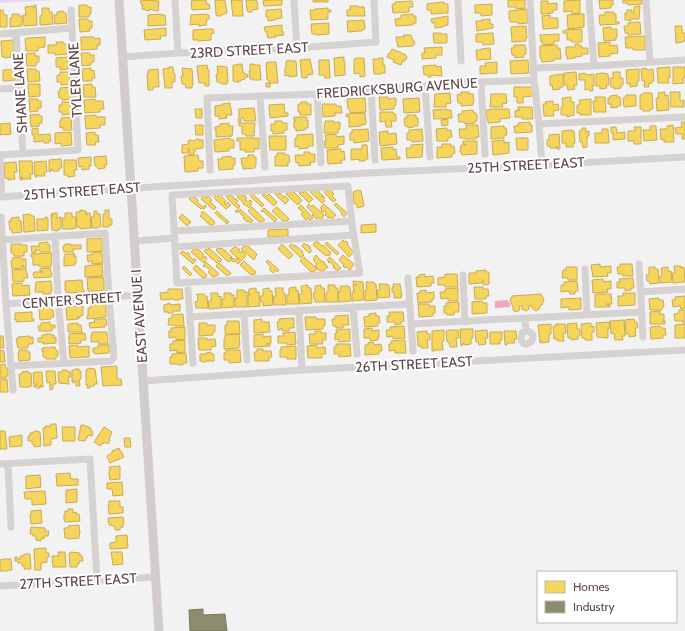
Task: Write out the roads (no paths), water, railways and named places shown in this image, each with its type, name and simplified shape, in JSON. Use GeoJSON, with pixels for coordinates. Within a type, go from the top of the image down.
{"type":"FeatureCollection","features":[{"type":"Feature","properties":{"kind":"main road","name":"EAST AVENUE I"},"geometry":{"type":"LineString","coordinates":[[119,0],[159,631]]}},
{"type":"Feature","properties":{"kind":"street"},"geometry":{"type":"LineString","coordinates":[[175,0],[178,53]]}},
{"type":"Feature","properties":{"kind":"street"},"geometry":{"type":"LineString","coordinates":[[294,0],[297,48]]}},
{"type":"Feature","properties":{"kind":"street","name":"23RD STREET EAST"},"geometry":{"type":"LineString","coordinates":[[123,57],[297,48],[376,42],[374,0]]}},
{"type":"Feature","properties":{"kind":"street"},"geometry":{"type":"LineString","coordinates":[[458,0],[461,61]]}},
{"type":"Feature","properties":{"kind":"street"},"geometry":{"type":"LineString","coordinates":[[530,0],[534,80],[542,165]]}},
{"type":"Feature","properties":{"kind":"street"},"geometry":{"type":"LineString","coordinates":[[589,0],[594,66]]}},
{"type":"Feature","properties":{"kind":"street"},"geometry":{"type":"LineString","coordinates":[[646,0],[650,62]]}},
{"type":"Feature","properties":{"kind":"street","name":"TYLER LANE"},"geometry":{"type":"LineString","coordinates":[[23,153],[78,150],[71,10]]}},
{"type":"Feature","properties":{"kind":"street"},"geometry":{"type":"LineString","coordinates":[[0,34],[72,28]]}},
{"type":"Feature","properties":{"kind":"street","name":"SHANE LANE"},"geometry":{"type":"LineString","coordinates":[[16,33],[23,153]]}},
{"type":"Feature","properties":{"kind":"street"},"geometry":{"type":"LineString","coordinates":[[534,68],[685,60]]}},
{"type":"Feature","properties":{"kind":"street","name":"FREDRICKSBURG AVENUE"},"geometry":{"type":"LineString","coordinates":[[210,170],[207,98],[317,94],[481,82],[534,80]]}},
{"type":"Feature","properties":{"kind":"street"},"geometry":{"type":"LineString","coordinates":[[481,82],[484,154]]}},
{"type":"Feature","properties":{"kind":"street"},"geometry":{"type":"LineString","coordinates":[[426,86],[430,157]]}},
{"type":"Feature","properties":{"kind":"street"},"geometry":{"type":"LineString","coordinates":[[0,89],[20,88]]}},
{"type":"Feature","properties":{"kind":"street"},"geometry":{"type":"LineString","coordinates":[[371,90],[375,160]]}},
{"type":"Feature","properties":{"kind":"street"},"geometry":{"type":"LineString","coordinates":[[317,94],[321,164]]}},
{"type":"Feature","properties":{"kind":"street"},"geometry":{"type":"LineString","coordinates":[[260,97],[265,167]]}},
{"type":"Feature","properties":{"kind":"street"},"geometry":{"type":"LineString","coordinates":[[539,124],[685,117]]}},
{"type":"Feature","properties":{"kind":"street"},"geometry":{"type":"LineString","coordinates":[[1,197],[0,156],[23,153]]}},
{"type":"Feature","properties":{"kind":"street","name":"25TH STREET EAST"},"geometry":{"type":"LineString","coordinates":[[1,197],[366,173],[685,157]]}},
{"type":"Feature","properties":{"kind":"street"},"geometry":{"type":"LineString","coordinates":[[348,186],[360,273],[177,284],[174,230],[172,195],[348,186]]}},
{"type":"Feature","properties":{"kind":"street"},"geometry":{"type":"LineString","coordinates":[[1,217],[3,240],[2,276],[6,304],[13,390]]}},
{"type":"Feature","properties":{"kind":"street"},"geometry":{"type":"LineString","coordinates":[[174,230],[352,221]]}},
{"type":"Feature","properties":{"kind":"street"},"geometry":{"type":"LineString","coordinates":[[3,240],[106,233],[114,356],[112,361],[11,366]]}},
{"type":"Feature","properties":{"kind":"street"},"geometry":{"type":"LineString","coordinates":[[175,246],[354,235]]}},
{"type":"Feature","properties":{"kind":"street"},"geometry":{"type":"LineString","coordinates":[[55,236],[58,300],[64,363]]}},
{"type":"Feature","properties":{"kind":"street"},"geometry":{"type":"LineString","coordinates":[[135,241],[175,238]]}},
{"type":"Feature","properties":{"kind":"street"},"geometry":{"type":"LineString","coordinates":[[639,264],[643,337]]}},
{"type":"Feature","properties":{"kind":"street"},"geometry":{"type":"LineString","coordinates":[[585,269],[587,315]]}},
{"type":"Feature","properties":{"kind":"street"},"geometry":{"type":"LineString","coordinates":[[463,275],[466,322]]}},
{"type":"Feature","properties":{"kind":"street"},"geometry":{"type":"LineString","coordinates":[[408,278],[413,351]]}},
{"type":"Feature","properties":{"kind":"street"},"geometry":{"type":"LineString","coordinates":[[641,292],[685,289]]}},
{"type":"Feature","properties":{"kind":"street"},"geometry":{"type":"LineString","coordinates":[[188,290],[192,363]]}},
{"type":"Feature","properties":{"kind":"street","name":"CENTER STREET"},"geometry":{"type":"LineString","coordinates":[[6,304],[138,295]]}},
{"type":"Feature","properties":{"kind":"street"},"geometry":{"type":"LineString","coordinates":[[190,317],[410,304]]}},
{"type":"Feature","properties":{"kind":"street"},"geometry":{"type":"LineString","coordinates":[[353,307],[357,354]]}},
{"type":"Feature","properties":{"kind":"street"},"geometry":{"type":"LineString","coordinates":[[299,310],[302,370]]}},
{"type":"Feature","properties":{"kind":"street"},"geometry":{"type":"LineString","coordinates":[[411,324],[642,312]]}},
{"type":"Feature","properties":{"kind":"street"},"geometry":{"type":"LineString","coordinates":[[244,314],[247,360]]}},
{"type":"Feature","properties":{"kind":"street"},"geometry":{"type":"LineString","coordinates":[[525,318],[526,331],[533,335],[533,339],[527,344],[528,358]]}},
{"type":"Feature","properties":{"kind":"street"},"geometry":{"type":"LineString","coordinates":[[0,332],[8,331]]}},
{"type":"Feature","properties":{"kind":"street","name":"26TH STREET EAST"},"geometry":{"type":"LineString","coordinates":[[143,382],[302,370],[685,350]]}},
{"type":"Feature","properties":{"kind":"street"},"geometry":{"type":"LineString","coordinates":[[0,464],[90,459],[97,580]]}},
{"type":"Feature","properties":{"kind":"street"},"geometry":{"type":"LineString","coordinates":[[8,464],[12,527]]}},
{"type":"Feature","properties":{"kind":"street","name":"27TH STREET EAST"},"geometry":{"type":"LineString","coordinates":[[0,586],[156,577]]}}]}
